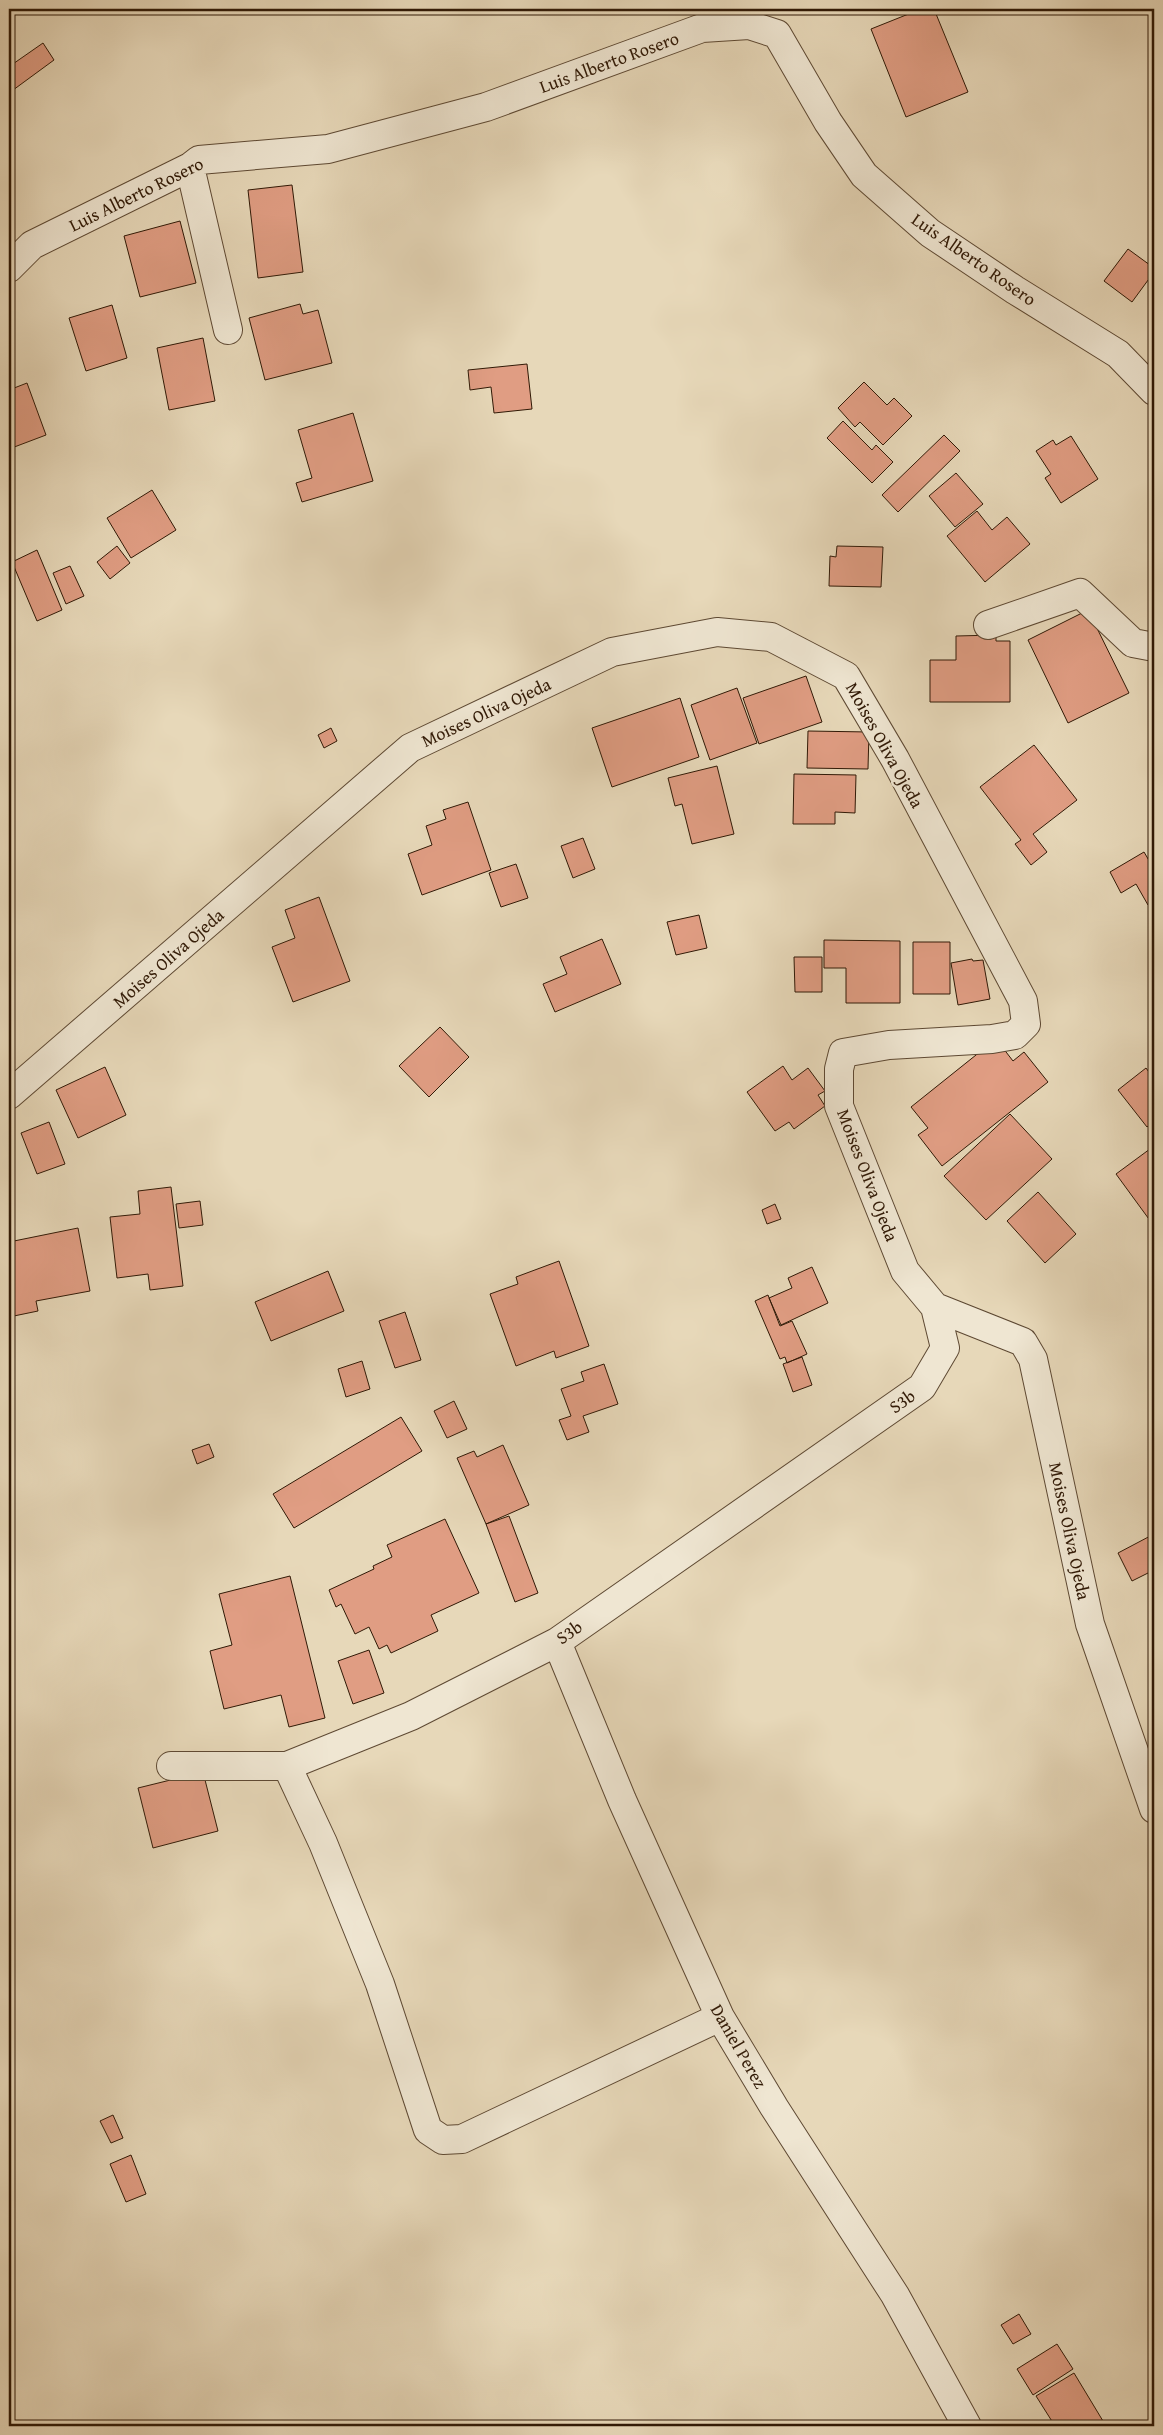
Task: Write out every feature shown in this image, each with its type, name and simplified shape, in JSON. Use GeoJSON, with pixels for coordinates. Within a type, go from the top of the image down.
{"type":"FeatureCollection","features":[{"type":"Feature","properties":{"kind":"street","name":"Luis Alberto Rosero"},"geometry":{"type":"LineString","coordinates":[[9,268],[32,245],[190,168],[199,160],[328,148],[486,107],[702,28],[749,25],[777,34],[828,122],[864,175],[930,233],[1014,290],[1118,354],[1154,391]]}},
{"type":"Feature","properties":{"kind":"street"},"geometry":{"type":"LineString","coordinates":[[190,168],[228,330]]}},
{"type":"Feature","properties":{"kind":"street"},"geometry":{"type":"LineString","coordinates":[[988,625],[1080,593],[1134,643],[1154,647]]}},
{"type":"Feature","properties":{"kind":"street","name":"Moises Oliva Ojeda"},"geometry":{"type":"LineString","coordinates":[[9,1095],[410,748],[612,652],[717,632],[771,636],[846,676],[895,759],[1023,1001],[1026,1024],[1016,1034],[992,1039],[889,1045],[843,1053],[838,1069],[839,1106],[905,1271],[935,1307],[945,1348],[922,1386]]}},
{"type":"Feature","properties":{"kind":"street","name":"Moises Oliva Ojeda"},"geometry":{"type":"LineString","coordinates":[[935,1307],[1024,1342],[1033,1359],[1090,1624],[1154,1810]]}},
{"type":"Feature","properties":{"kind":"street","name":"S3b"},"geometry":{"type":"LineString","coordinates":[[171,1766],[287,1766],[411,1716],[557,1642],[922,1386]]}},
{"type":"Feature","properties":{"kind":"street","name":"Daniel Perez"},"geometry":{"type":"LineString","coordinates":[[557,1642],[622,1800],[720,2017],[774,2107],[896,2295],[967,2426]]}},
{"type":"Feature","properties":{"kind":"street"},"geometry":{"type":"LineString","coordinates":[[287,1766],[323,1843],[380,1984],[428,2130],[443,2140],[462,2139],[720,2017]]}},
{"type":"Feature","properties":{"kind":"building"},"geometry":{"type":"Polygon","coordinates":[[[921,9],[934,9],[968,92],[906,117],[871,29],[921,9]]]}},
{"type":"Feature","properties":{"kind":"building"},"geometry":{"type":"Polygon","coordinates":[[[43,43],[54,60],[9,93],[9,64],[10,66],[43,43]]]}},
{"type":"Feature","properties":{"kind":"building"},"geometry":{"type":"Polygon","coordinates":[[[292,185],[303,272],[258,278],[248,190],[292,185]]]}},
{"type":"Feature","properties":{"kind":"building"},"geometry":{"type":"Polygon","coordinates":[[[180,221],[196,283],[140,297],[124,236],[180,221]]]}},
{"type":"Feature","properties":{"kind":"building"},"geometry":{"type":"Polygon","coordinates":[[[1128,249],[1154,268],[1154,272],[1132,302],[1104,281],[1128,249]]]}},
{"type":"Feature","properties":{"kind":"building"},"geometry":{"type":"Polygon","coordinates":[[[300,304],[303,314],[318,310],[332,363],[265,380],[249,318],[300,304]]]}},
{"type":"Feature","properties":{"kind":"building"},"geometry":{"type":"Polygon","coordinates":[[[112,305],[127,358],[86,371],[69,318],[112,305]]]}},
{"type":"Feature","properties":{"kind":"building"},"geometry":{"type":"Polygon","coordinates":[[[203,338],[215,401],[169,410],[157,348],[203,338]]]}},
{"type":"Feature","properties":{"kind":"building"},"geometry":{"type":"Polygon","coordinates":[[[527,364],[532,409],[494,413],[491,387],[470,390],[468,370],[527,364]]]}},
{"type":"Feature","properties":{"kind":"building"},"geometry":{"type":"Polygon","coordinates":[[[864,382],[887,405],[894,398],[912,416],[883,445],[860,422],[855,427],[838,408],[864,382]]]}},
{"type":"Feature","properties":{"kind":"building"},"geometry":{"type":"Polygon","coordinates":[[[27,383],[46,435],[9,449],[9,390],[27,383]]]}},
{"type":"Feature","properties":{"kind":"building"},"geometry":{"type":"Polygon","coordinates":[[[353,413],[373,481],[302,502],[296,483],[312,478],[298,430],[353,413]]]}},
{"type":"Feature","properties":{"kind":"building"},"geometry":{"type":"Polygon","coordinates":[[[843,421],[872,450],[876,445],[893,462],[872,483],[827,438],[843,421]]]}},
{"type":"Feature","properties":{"kind":"building"},"geometry":{"type":"Polygon","coordinates":[[[944,435],[960,451],[898,512],[882,495],[944,435]]]}},
{"type":"Feature","properties":{"kind":"building"},"geometry":{"type":"Polygon","coordinates":[[[1071,436],[1098,479],[1061,503],[1045,478],[1051,474],[1036,451],[1053,440],[1056,445],[1071,436]]]}},
{"type":"Feature","properties":{"kind":"building"},"geometry":{"type":"Polygon","coordinates":[[[956,473],[983,504],[955,527],[929,496],[956,473]]]}},
{"type":"Feature","properties":{"kind":"building"},"geometry":{"type":"Polygon","coordinates":[[[152,490],[176,530],[131,558],[107,518],[152,490]]]}},
{"type":"Feature","properties":{"kind":"building"},"geometry":{"type":"Polygon","coordinates":[[[977,511],[992,530],[1007,517],[1030,544],[985,582],[947,536],[977,511]]]}},
{"type":"Feature","properties":{"kind":"building"},"geometry":{"type":"Polygon","coordinates":[[[117,546],[130,563],[110,579],[97,562],[117,546]]]}},
{"type":"Feature","properties":{"kind":"building"},"geometry":{"type":"Polygon","coordinates":[[[837,546],[883,547],[881,587],[829,586],[830,556],[836,557],[837,546]]]}},
{"type":"Feature","properties":{"kind":"building"},"geometry":{"type":"Polygon","coordinates":[[[37,550],[62,610],[37,621],[12,562],[37,550]]]}},
{"type":"Feature","properties":{"kind":"building"},"geometry":{"type":"Polygon","coordinates":[[[70,566],[84,596],[66,604],[53,573],[70,566]]]}},
{"type":"Feature","properties":{"kind":"building"},"geometry":{"type":"Polygon","coordinates":[[[1088,610],[1129,693],[1068,723],[1028,640],[1088,610]]]}},
{"type":"Feature","properties":{"kind":"building"},"geometry":{"type":"Polygon","coordinates":[[[996,635],[996,641],[1010,641],[1010,702],[930,702],[930,660],[956,660],[956,636],[996,635]]]}},
{"type":"Feature","properties":{"kind":"building"},"geometry":{"type":"Polygon","coordinates":[[[806,676],[822,722],[759,744],[743,698],[806,676]]]}},
{"type":"Feature","properties":{"kind":"building"},"geometry":{"type":"Polygon","coordinates":[[[737,688],[757,743],[710,760],[691,705],[737,688]]]}},
{"type":"Feature","properties":{"kind":"building"},"geometry":{"type":"Polygon","coordinates":[[[680,698],[699,757],[612,787],[592,728],[680,698]]]}},
{"type":"Feature","properties":{"kind":"building"},"geometry":{"type":"Polygon","coordinates":[[[331,728],[337,741],[324,748],[318,735],[331,728]]]}},
{"type":"Feature","properties":{"kind":"building"},"geometry":{"type":"Polygon","coordinates":[[[808,731],[869,732],[868,769],[807,768],[808,731]]]}},
{"type":"Feature","properties":{"kind":"building"},"geometry":{"type":"Polygon","coordinates":[[[1034,745],[1077,800],[1033,834],[1047,852],[1031,865],[1015,844],[1021,840],[980,787],[1034,745]]]}},
{"type":"Feature","properties":{"kind":"building"},"geometry":{"type":"Polygon","coordinates":[[[717,766],[734,834],[692,844],[682,804],[675,806],[668,778],[717,766]]]}},
{"type":"Feature","properties":{"kind":"building"},"geometry":{"type":"Polygon","coordinates":[[[794,774],[856,775],[855,813],[835,812],[835,824],[793,824],[794,774]]]}},
{"type":"Feature","properties":{"kind":"building"},"geometry":{"type":"Polygon","coordinates":[[[468,802],[491,870],[422,895],[408,854],[432,845],[426,826],[446,819],[443,810],[468,802]]]}},
{"type":"Feature","properties":{"kind":"building"},"geometry":{"type":"Polygon","coordinates":[[[583,838],[595,869],[573,878],[561,846],[583,838]]]}},
{"type":"Feature","properties":{"kind":"building"},"geometry":{"type":"Polygon","coordinates":[[[1144,852],[1154,869],[1154,902],[1148,905],[1136,884],[1121,893],[1110,872],[1144,852]]]}},
{"type":"Feature","properties":{"kind":"building"},"geometry":{"type":"Polygon","coordinates":[[[516,864],[528,898],[501,907],[489,873],[516,864]]]}},
{"type":"Feature","properties":{"kind":"building"},"geometry":{"type":"Polygon","coordinates":[[[319,897],[350,981],[293,1002],[272,947],[295,938],[285,910],[319,897]]]}},
{"type":"Feature","properties":{"kind":"building"},"geometry":{"type":"Polygon","coordinates":[[[699,915],[707,948],[676,955],[667,922],[699,915]]]}},
{"type":"Feature","properties":{"kind":"building"},"geometry":{"type":"Polygon","coordinates":[[[602,939],[621,984],[555,1012],[543,984],[567,974],[560,957],[602,939]]]}},
{"type":"Feature","properties":{"kind":"building"},"geometry":{"type":"Polygon","coordinates":[[[824,940],[900,941],[900,1003],[846,1003],[846,968],[824,968],[824,940]]]}},
{"type":"Feature","properties":{"kind":"building"},"geometry":{"type":"Polygon","coordinates":[[[913,942],[950,942],[950,994],[913,994],[913,942]]]}},
{"type":"Feature","properties":{"kind":"building"},"geometry":{"type":"Polygon","coordinates":[[[794,957],[822,957],[822,992],[795,992],[794,957]]]}},
{"type":"Feature","properties":{"kind":"building"},"geometry":{"type":"Polygon","coordinates":[[[972,959],[973,961],[983,960],[990,999],[958,1005],[951,963],[972,959]]]}},
{"type":"Feature","properties":{"kind":"building"},"geometry":{"type":"Polygon","coordinates":[[[440,1027],[469,1057],[429,1097],[399,1066],[440,1027]]]}},
{"type":"Feature","properties":{"kind":"building"},"geometry":{"type":"Polygon","coordinates":[[[996,1039],[1013,1061],[1024,1052],[1048,1082],[942,1166],[918,1135],[928,1128],[911,1107],[996,1039]]]}},
{"type":"Feature","properties":{"kind":"building"},"geometry":{"type":"Polygon","coordinates":[[[783,1066],[792,1080],[808,1068],[825,1091],[818,1095],[825,1106],[794,1129],[789,1122],[775,1131],[747,1092],[783,1066]]]}},
{"type":"Feature","properties":{"kind":"building"},"geometry":{"type":"Polygon","coordinates":[[[105,1067],[126,1115],[78,1138],[56,1090],[105,1067]]]}},
{"type":"Feature","properties":{"kind":"building"},"geometry":{"type":"Polygon","coordinates":[[[1146,1068],[1154,1079],[1154,1121],[1147,1127],[1118,1090],[1146,1068]]]}},
{"type":"Feature","properties":{"kind":"building"},"geometry":{"type":"Polygon","coordinates":[[[1010,1114],[1052,1159],[986,1220],[944,1176],[1010,1114]]]}},
{"type":"Feature","properties":{"kind":"building"},"geometry":{"type":"Polygon","coordinates":[[[49,1122],[65,1164],[37,1174],[21,1133],[49,1122]]]}},
{"type":"Feature","properties":{"kind":"building"},"geometry":{"type":"Polygon","coordinates":[[[1154,1146],[1154,1226],[1116,1174],[1154,1146]]]}},
{"type":"Feature","properties":{"kind":"building"},"geometry":{"type":"Polygon","coordinates":[[[171,1187],[183,1286],[150,1290],[148,1274],[117,1278],[110,1217],[140,1214],[138,1191],[171,1187]]]}},
{"type":"Feature","properties":{"kind":"building"},"geometry":{"type":"Polygon","coordinates":[[[1038,1192],[1076,1234],[1045,1263],[1007,1221],[1038,1192]]]}},
{"type":"Feature","properties":{"kind":"building"},"geometry":{"type":"Polygon","coordinates":[[[200,1201],[203,1225],[179,1228],[176,1204],[200,1201]]]}},
{"type":"Feature","properties":{"kind":"building"},"geometry":{"type":"Polygon","coordinates":[[[775,1204],[781,1219],[767,1224],[762,1210],[775,1204]]]}},
{"type":"Feature","properties":{"kind":"building"},"geometry":{"type":"Polygon","coordinates":[[[78,1228],[90,1291],[36,1301],[38,1311],[9,1317],[9,1242],[78,1228]]]}},
{"type":"Feature","properties":{"kind":"building"},"geometry":{"type":"Polygon","coordinates":[[[559,1261],[589,1346],[556,1358],[554,1351],[516,1366],[490,1294],[518,1284],[516,1277],[559,1261]]]}},
{"type":"Feature","properties":{"kind":"building"},"geometry":{"type":"Polygon","coordinates":[[[812,1267],[828,1303],[781,1325],[769,1298],[792,1288],[788,1278],[812,1267]]]}},
{"type":"Feature","properties":{"kind":"building"},"geometry":{"type":"Polygon","coordinates":[[[328,1271],[344,1311],[271,1341],[255,1302],[328,1271]]]}},
{"type":"Feature","properties":{"kind":"building"},"geometry":{"type":"Polygon","coordinates":[[[768,1295],[780,1326],[792,1321],[807,1354],[787,1363],[785,1357],[780,1359],[755,1301],[768,1295]]]}},
{"type":"Feature","properties":{"kind":"building"},"geometry":{"type":"Polygon","coordinates":[[[405,1312],[421,1360],[395,1368],[379,1321],[405,1312]]]}},
{"type":"Feature","properties":{"kind":"building"},"geometry":{"type":"Polygon","coordinates":[[[802,1357],[812,1385],[793,1392],[783,1364],[802,1357]]]}},
{"type":"Feature","properties":{"kind":"building"},"geometry":{"type":"Polygon","coordinates":[[[362,1361],[370,1389],[346,1397],[338,1369],[362,1361]]]}},
{"type":"Feature","properties":{"kind":"building"},"geometry":{"type":"Polygon","coordinates":[[[604,1364],[618,1404],[583,1416],[589,1432],[567,1440],[559,1420],[571,1416],[561,1389],[584,1381],[581,1372],[604,1364]]]}},
{"type":"Feature","properties":{"kind":"building"},"geometry":{"type":"Polygon","coordinates":[[[454,1401],[467,1429],[447,1438],[434,1411],[454,1401]]]}},
{"type":"Feature","properties":{"kind":"building"},"geometry":{"type":"Polygon","coordinates":[[[401,1417],[422,1451],[294,1528],[273,1494],[401,1417]]]}},
{"type":"Feature","properties":{"kind":"building"},"geometry":{"type":"Polygon","coordinates":[[[209,1444],[214,1457],[197,1464],[192,1450],[209,1444]]]}},
{"type":"Feature","properties":{"kind":"building"},"geometry":{"type":"Polygon","coordinates":[[[503,1445],[529,1505],[486,1524],[457,1458],[474,1451],[477,1457],[503,1445]]]}},
{"type":"Feature","properties":{"kind":"building"},"geometry":{"type":"Polygon","coordinates":[[[509,1516],[538,1593],[515,1602],[486,1524],[509,1516]]]}},
{"type":"Feature","properties":{"kind":"building"},"geometry":{"type":"Polygon","coordinates":[[[445,1519],[479,1593],[431,1615],[438,1631],[391,1653],[387,1645],[379,1649],[369,1627],[355,1634],[341,1604],[336,1607],[329,1590],[374,1569],[373,1566],[392,1557],[387,1545],[445,1519]]]}},
{"type":"Feature","properties":{"kind":"building"},"geometry":{"type":"Polygon","coordinates":[[[1154,1534],[1154,1570],[1132,1581],[1118,1553],[1154,1534]]]}},
{"type":"Feature","properties":{"kind":"building"},"geometry":{"type":"Polygon","coordinates":[[[290,1576],[325,1718],[289,1727],[281,1695],[224,1709],[210,1651],[232,1645],[219,1594],[290,1576]]]}},
{"type":"Feature","properties":{"kind":"building"},"geometry":{"type":"Polygon","coordinates":[[[369,1650],[384,1693],[353,1704],[338,1661],[369,1650]]]}},
{"type":"Feature","properties":{"kind":"building"},"geometry":{"type":"Polygon","coordinates":[[[203,1772],[218,1831],[153,1848],[138,1788],[203,1772]]]}},
{"type":"Feature","properties":{"kind":"building"},"geometry":{"type":"Polygon","coordinates":[[[113,2115],[123,2138],[111,2143],[100,2121],[113,2115]]]}},
{"type":"Feature","properties":{"kind":"building"},"geometry":{"type":"Polygon","coordinates":[[[131,2155],[146,2194],[126,2202],[110,2164],[131,2155]]]}},
{"type":"Feature","properties":{"kind":"building"},"geometry":{"type":"Polygon","coordinates":[[[1019,2314],[1031,2334],[1013,2344],[1001,2325],[1019,2314]]]}},
{"type":"Feature","properties":{"kind":"building"},"geometry":{"type":"Polygon","coordinates":[[[1057,2344],[1073,2369],[1033,2395],[1017,2369],[1057,2344]]]}},
{"type":"Feature","properties":{"kind":"building"},"geometry":{"type":"Polygon","coordinates":[[[1074,2373],[1106,2426],[1055,2426],[1036,2396],[1074,2373]]]}}]}
